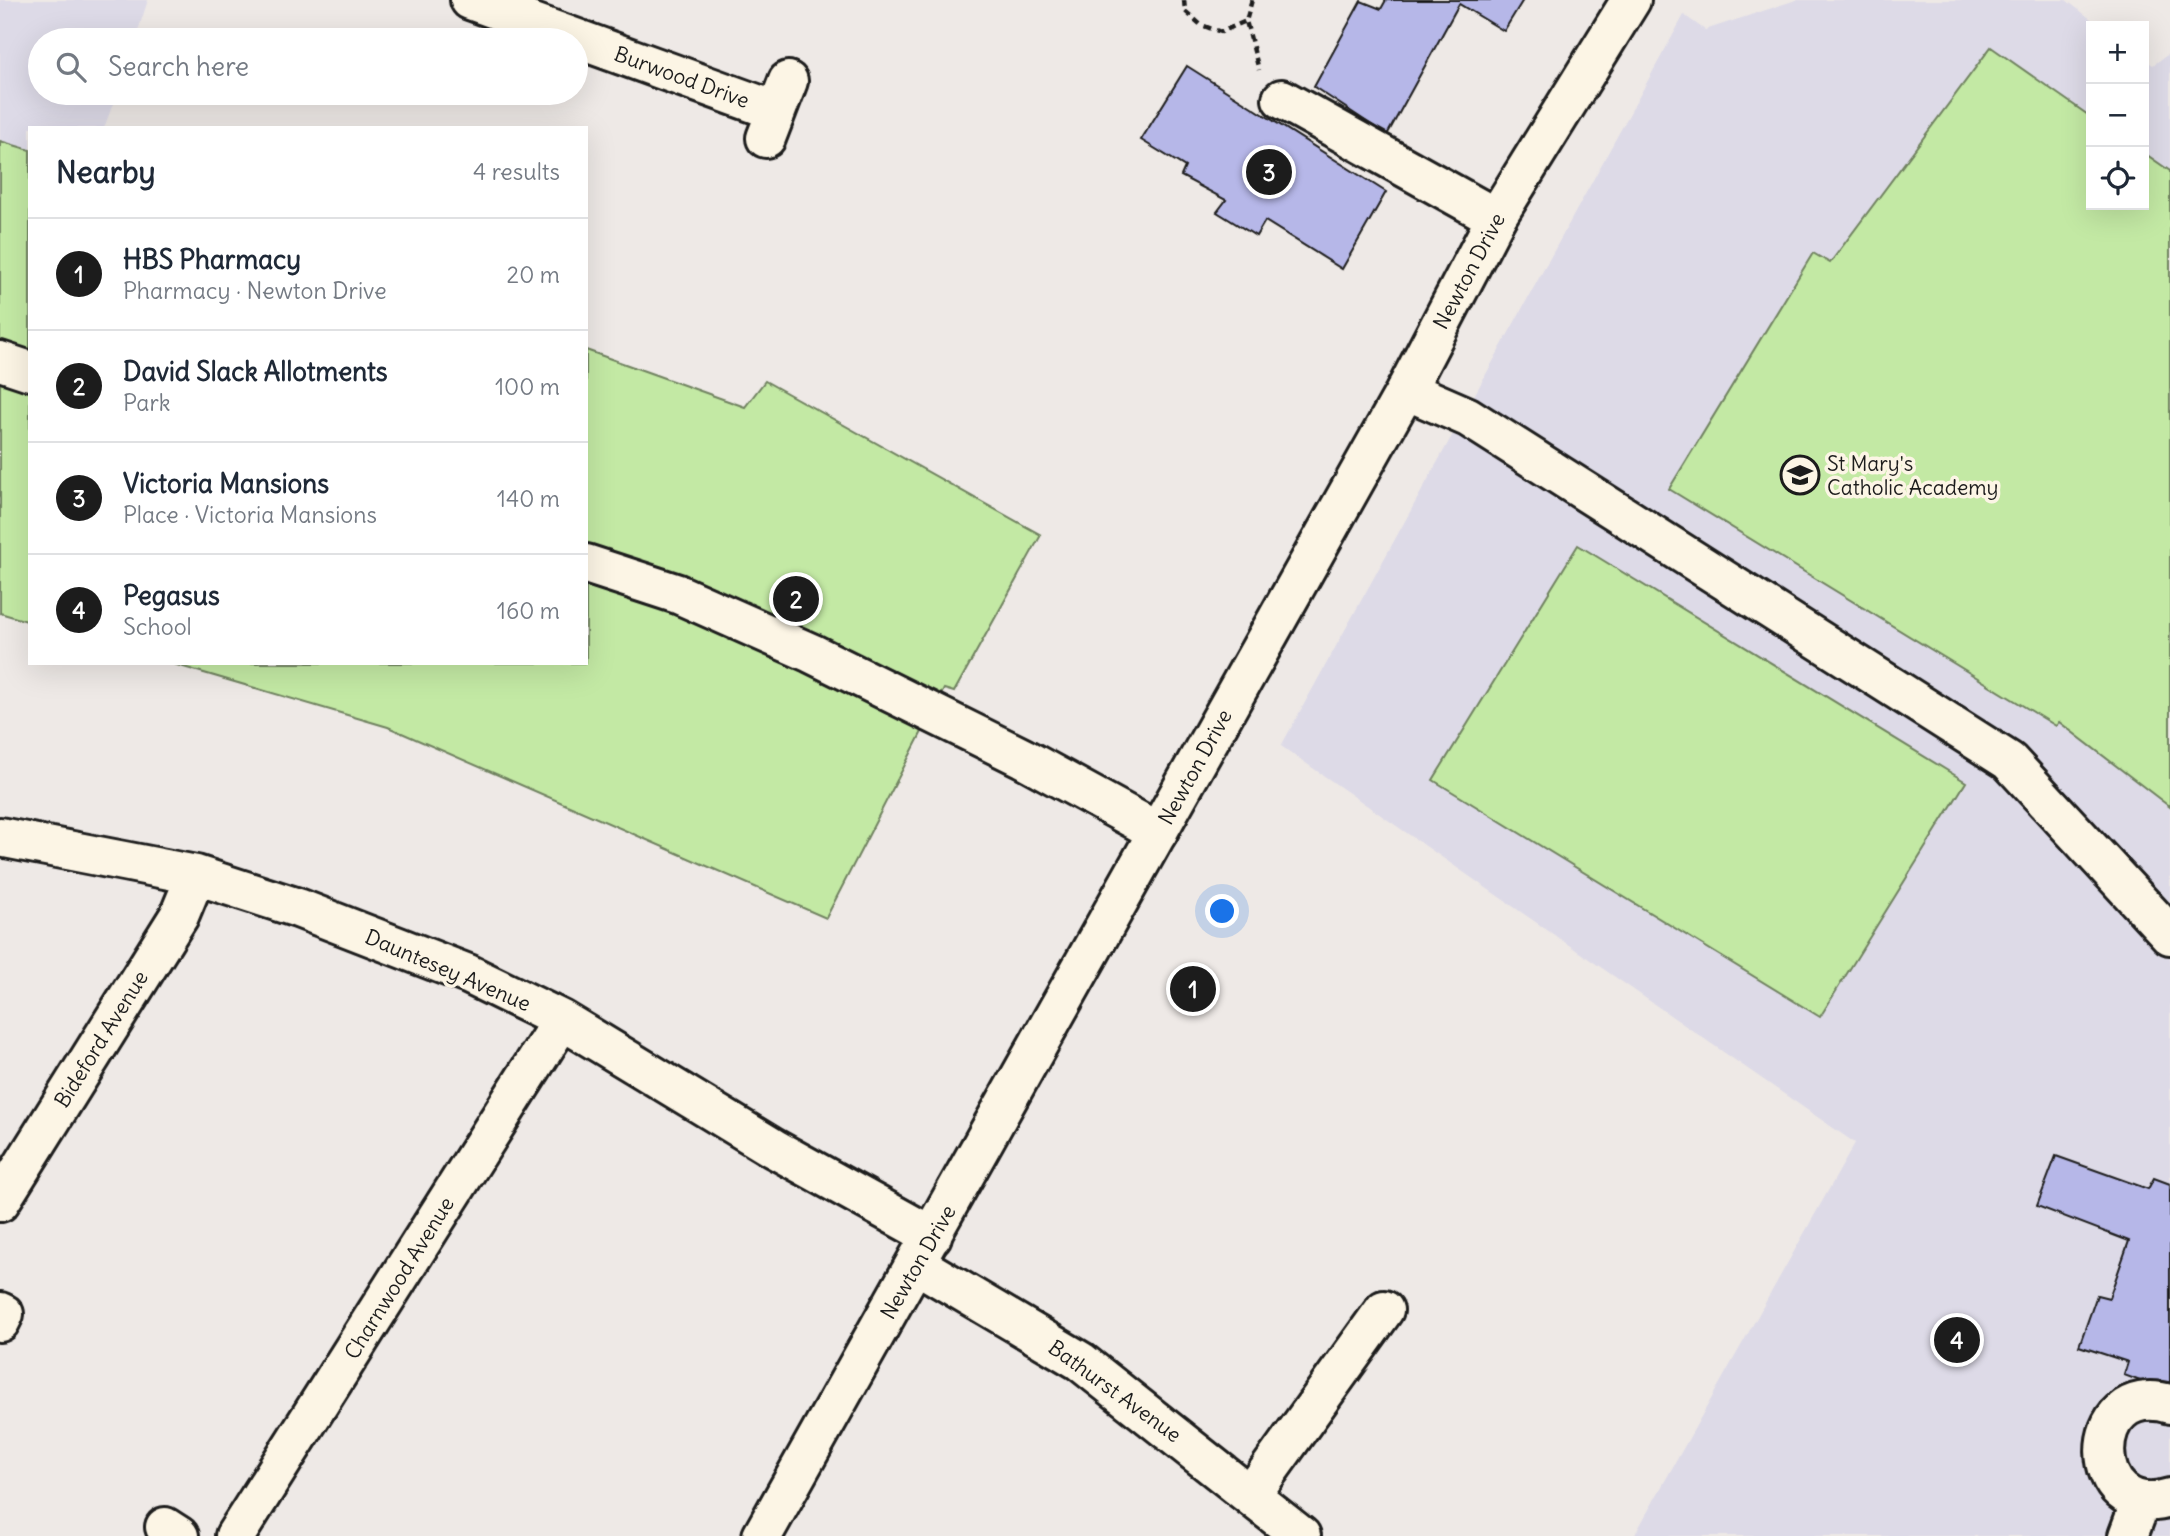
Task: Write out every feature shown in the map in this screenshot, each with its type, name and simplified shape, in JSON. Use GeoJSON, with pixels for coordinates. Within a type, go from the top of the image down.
{"type":"FeatureCollection","features":[{"type":"Feature","properties":{"kind":"street","name":"Burwood Drive"},"geometry":{"type":"LineString","coordinates":[[470,0],[548,28]]}},
{"type":"Feature","properties":{"kind":"street","name":"Newton Drive"},"geometry":{"type":"LineString","coordinates":[[762,1536],[1406,390],[1496,218],[1631,0]]}},
{"type":"Feature","properties":{"kind":"street","name":"Burwood Drive"},"geometry":{"type":"LineString","coordinates":[[588,42],[776,110]]}},
{"type":"Feature","properties":{"kind":"street"},"geometry":{"type":"LineString","coordinates":[[1271,87],[1496,218]]}},
{"type":"Feature","properties":{"kind":"street"},"geometry":{"type":"LineString","coordinates":[[0,362],[28,370]]}},
{"type":"Feature","properties":{"kind":"street"},"geometry":{"type":"LineString","coordinates":[[1406,390],[1468,417],[2009,761],[2170,935]]}},
{"type":"Feature","properties":{"kind":"street"},"geometry":{"type":"LineString","coordinates":[[588,565],[678,594],[811,653],[1023,758],[1158,832]]}},
{"type":"Feature","properties":{"kind":"street","name":"Dauntesey Avenue"},"geometry":{"type":"LineString","coordinates":[[0,837],[196,875],[298,908],[468,974],[562,1020],[773,1148],[924,1250]]}},
{"type":"Feature","properties":{"kind":"street","name":"Bideford Avenue"},"geometry":{"type":"LineString","coordinates":[[0,1202],[179,916],[196,875]]}},
{"type":"Feature","properties":{"kind":"street","name":"Charnwood Avenue"},"geometry":{"type":"LineString","coordinates":[[235,1536],[562,1020]]}},
{"type":"Feature","properties":{"kind":"street","name":"Bathurst Avenue"},"geometry":{"type":"LineString","coordinates":[[924,1250],[1080,1361],[1251,1494],[1296,1534]]}},
{"type":"Feature","properties":{"kind":"street"},"geometry":{"type":"LineString","coordinates":[[1251,1494],[1384,1311]]}},
{"type":"Feature","properties":{"kind":"street"},"geometry":{"type":"LineString","coordinates":[[0,1312],[4,1314],[0,1322]]}},
{"type":"Feature","properties":{"kind":"street"},"geometry":{"type":"LineString","coordinates":[[2128,1536],[2156,1499],[2116,1485],[2106,1470],[2103,1453],[2112,1401],[2159,1400],[2170,1404]]}},
{"type":"Feature","properties":{"kind":"path"},"geometry":{"type":"LineString","coordinates":[[1184,0],[1185,11],[1201,25],[1221,32],[1246,20]]}},
{"type":"Feature","properties":{"kind":"path"},"geometry":{"type":"LineString","coordinates":[[1252,0],[1246,20],[1271,87]]}},
{"type":"Feature","properties":{"kind":"shaded area"},"geometry":{"type":"Polygon","coordinates":[[[0,0],[148,0],[139,28],[28,28],[28,105],[113,105],[105,126],[28,126],[28,149],[0,141],[0,0]]]}},
{"type":"Feature","properties":{"kind":"shaded area","name":"St Mary's Catholic Academy"},"geometry":{"type":"Polygon","coordinates":[[[1796,0],[2066,0],[2093,21],[2086,21],[2086,210],[2149,210],[2149,62],[2153,65],[2170,53],[2170,1536],[1634,1536],[1855,1143],[1281,746],[1684,15],[1705,30],[1796,0]]]}},
{"type":"Feature","properties":{"kind":"green space"},"geometry":{"type":"Polygon","coordinates":[[[1991,47],[2086,114],[2086,210],[2149,210],[2149,156],[2170,171],[2170,807],[2059,722],[2056,726],[1669,489],[1813,253],[1830,263],[1991,47]]]}},
{"type":"Feature","properties":{"kind":"green space"},"geometry":{"type":"Polygon","coordinates":[[[0,141],[28,149],[28,621],[0,613],[0,141]]]}},
{"type":"Feature","properties":{"kind":"green space"},"geometry":{"type":"Polygon","coordinates":[[[588,351],[745,407],[765,381],[1041,535],[954,692],[944,689],[826,918],[388,727],[177,665],[588,665],[588,351]]]}},
{"type":"Feature","properties":{"kind":"green space"},"geometry":{"type":"Polygon","coordinates":[[[1578,545],[1966,782],[1820,1017],[1433,780],[1578,545]]]}},
{"type":"Feature","properties":{"kind":"building"},"geometry":{"type":"Polygon","coordinates":[[[1386,0],[1523,0],[1504,31],[1459,4],[1387,135],[1314,87],[1361,1],[1381,9],[1386,0]]]}},
{"type":"Feature","properties":{"kind":"building"},"geometry":{"type":"Polygon","coordinates":[[[1187,66],[1386,192],[1342,269],[1265,221],[1256,236],[1217,212],[1226,200],[1181,176],[1185,167],[1141,140],[1187,66]]]}},
{"type":"Feature","properties":{"kind":"building"},"geometry":{"type":"Polygon","coordinates":[[[2056,1156],[2148,1189],[2154,1178],[2170,1184],[2170,1392],[2124,1375],[2128,1362],[2079,1346],[2097,1295],[2109,1298],[2129,1241],[2037,1206],[2056,1156]]]}},
{"type":"Feature","properties":{"kind":"place","name":"Victoria Mansions"},"geometry":{"type":"Point","coordinates":[1269,172]}},
{"type":"Feature","properties":{"kind":"place","name":"St Mary's Catholic Academy"},"geometry":{"type":"Point","coordinates":[1800,475]}},
{"type":"Feature","properties":{"kind":"place","name":"David Slack Allotments"},"geometry":{"type":"Point","coordinates":[796,599]}},
{"type":"Feature","properties":{"kind":"place","name":"HBS Pharmacy"},"geometry":{"type":"Point","coordinates":[1193,989]}},
{"type":"Feature","properties":{"kind":"place","name":"Pegasus"},"geometry":{"type":"Point","coordinates":[1957,1340]}}]}
